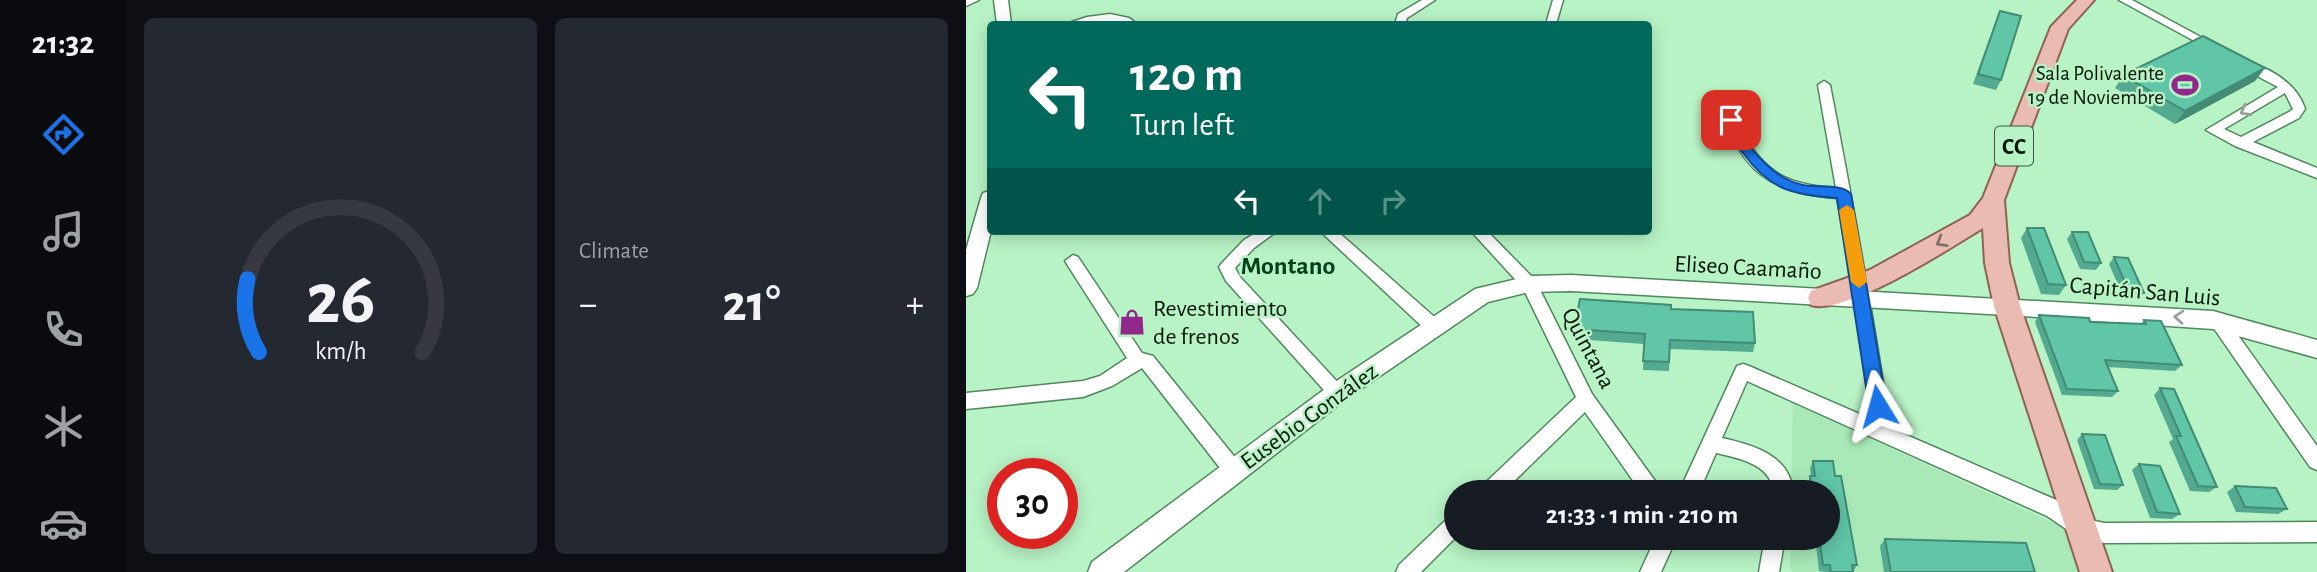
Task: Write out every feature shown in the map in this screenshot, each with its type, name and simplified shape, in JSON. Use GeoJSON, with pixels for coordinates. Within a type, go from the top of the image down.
{"type":"FeatureCollection","features":[{"type":"Feature","properties":{"kind":"main road"},"geometry":{"type":"LineString","coordinates":[[1001,0],[1004,21]]}},
{"type":"Feature","properties":{"kind":"main road","name":"CC"},"geometry":{"type":"LineString","coordinates":[[2086,0],[2060,27],[1993,200],[1997,262],[2007,306],[2096,572]]}},
{"type":"Feature","properties":{"kind":"main road"},"geometry":{"type":"LineString","coordinates":[[1861,293],[1978,221],[1993,200]]}},
{"type":"Feature","properties":{"kind":"main road"},"geometry":{"type":"LineString","coordinates":[[966,288],[987,209]]}},
{"type":"Feature","properties":{"kind":"main road","name":"Eliseo Caamaño"},"geometry":{"type":"LineString","coordinates":[[1529,284],[1571,283],[1820,298]]}},
{"type":"Feature","properties":{"kind":"main road","name":"Eusebio González"},"geometry":{"type":"LineString","coordinates":[[1102,572],[1337,393],[1434,327],[1482,295],[1529,284]]}},
{"type":"Feature","properties":{"kind":"main road"},"geometry":{"type":"LineString","coordinates":[[1820,298],[1861,293],[2007,306]]}},
{"type":"Feature","properties":{"kind":"main road","name":"Capitán San Luis"},"geometry":{"type":"LineString","coordinates":[[2007,306],[2219,321],[2317,349]]}},
{"type":"Feature","properties":{"kind":"street"},"geometry":{"type":"LineString","coordinates":[[966,3],[974,0]]}},
{"type":"Feature","properties":{"kind":"street"},"geometry":{"type":"LineString","coordinates":[[1401,21],[1402,16],[1430,0]]}},
{"type":"Feature","properties":{"kind":"street"},"geometry":{"type":"LineString","coordinates":[[1552,21],[1558,0]]}},
{"type":"Feature","properties":{"kind":"street"},"geometry":{"type":"LineString","coordinates":[[2124,0],[2287,87],[2297,99],[2299,109],[2294,115],[2240,143]]}},
{"type":"Feature","properties":{"kind":"street"},"geometry":{"type":"LineString","coordinates":[[1089,21],[1122,21]]}},
{"type":"Feature","properties":{"kind":"street"},"geometry":{"type":"LineString","coordinates":[[1824,85],[1861,293],[1882,432]]}},
{"type":"Feature","properties":{"kind":"street"},"geometry":{"type":"LineString","coordinates":[[2287,87],[2213,129],[2218,134],[2317,173]]}},
{"type":"Feature","properties":{"kind":"street"},"geometry":{"type":"LineString","coordinates":[[1727,106],[1735,133],[1762,169],[1785,185],[1805,191],[1844,194]]}},
{"type":"Feature","properties":{"kind":"street"},"geometry":{"type":"LineString","coordinates":[[1264,235],[1249,244],[1227,267],[1234,282],[1337,393]]}},
{"type":"Feature","properties":{"kind":"street"},"geometry":{"type":"LineString","coordinates":[[1331,235],[1434,327]]}},
{"type":"Feature","properties":{"kind":"street","name":"Quintana"},"geometry":{"type":"LineString","coordinates":[[1482,235],[1529,284],[1586,399],[1644,480]]}},
{"type":"Feature","properties":{"kind":"street"},"geometry":{"type":"LineString","coordinates":[[1073,261],[1137,360]]}},
{"type":"Feature","properties":{"kind":"street"},"geometry":{"type":"LineString","coordinates":[[2219,321],[2314,452]]}},
{"type":"Feature","properties":{"kind":"street"},"geometry":{"type":"LineString","coordinates":[[966,401],[1083,389],[1106,381],[1137,360],[1147,361],[1234,471]]}},
{"type":"Feature","properties":{"kind":"street"},"geometry":{"type":"LineString","coordinates":[[1694,480],[1743,371],[2054,509],[2082,528],[2104,533],[2317,532]]}},
{"type":"Feature","properties":{"kind":"street"},"geometry":{"type":"LineString","coordinates":[[1502,480],[1586,399]]}},
{"type":"Feature","properties":{"kind":"street"},"geometry":{"type":"LineString","coordinates":[[1711,444],[1760,458],[1776,468],[1782,480]]}},
{"type":"Feature","properties":{"kind":"street"},"geometry":{"type":"LineString","coordinates":[[1406,572],[1444,536]]}},
{"type":"Feature","properties":{"kind":"street"},"geometry":{"type":"LineString","coordinates":[[1650,572],[1661,550]]}},
{"type":"Feature","properties":{"kind":"street"},"geometry":{"type":"LineString","coordinates":[[1769,572],[1773,550]]}},
{"type":"Feature","properties":{"kind":"shaded area"},"geometry":{"type":"Polygon","coordinates":[[[1793,403],[2066,529],[2079,572],[1793,572],[1790,567],[1791,550],[1840,550],[1840,480],[1791,480],[1793,403]]]}},
{"type":"Feature","properties":{"kind":"building"},"geometry":{"type":"Polygon","coordinates":[[[2000,11],[2021,16],[2001,80],[1978,74],[2000,11]]]}},
{"type":"Feature","properties":{"kind":"building","name":"Sala Polivalente 19 de Noviembre"},"geometry":{"type":"Polygon","coordinates":[[[2203,36],[2265,68],[2185,111],[2123,75],[2203,36]]]}},
{"type":"Feature","properties":{"kind":"building"},"geometry":{"type":"Polygon","coordinates":[[[2027,228],[2044,228],[2066,285],[2048,284],[2027,228]]]}},
{"type":"Feature","properties":{"kind":"building"},"geometry":{"type":"Polygon","coordinates":[[[2072,232],[2088,232],[2101,263],[2084,262],[2072,232]]]}},
{"type":"Feature","properties":{"kind":"building"},"geometry":{"type":"Polygon","coordinates":[[[2114,257],[2128,258],[2144,293],[2129,292],[2114,257]]]}},
{"type":"Feature","properties":{"kind":"building"},"geometry":{"type":"Polygon","coordinates":[[[1580,299],[1671,305],[1671,309],[1753,312],[1755,343],[1670,340],[1669,362],[1643,361],[1645,334],[1574,329],[1580,299]]]}},
{"type":"Feature","properties":{"kind":"building"},"geometry":{"type":"Polygon","coordinates":[[[2039,315],[2089,318],[2090,322],[2146,324],[2144,320],[2161,321],[2182,365],[2105,360],[2118,391],[2067,389],[2039,315]]]}},
{"type":"Feature","properties":{"kind":"building"},"geometry":{"type":"Polygon","coordinates":[[[2160,388],[2174,389],[2217,487],[2198,486],[2176,436],[2181,436],[2160,388]]]}},
{"type":"Feature","properties":{"kind":"building"},"geometry":{"type":"Polygon","coordinates":[[[2082,434],[2105,435],[2123,485],[2100,484],[2082,434]]]}},
{"type":"Feature","properties":{"kind":"building"},"geometry":{"type":"Polygon","coordinates":[[[1813,461],[1833,461],[1835,476],[1841,476],[1857,565],[1852,565],[1853,572],[1831,572],[1830,565],[1823,565],[1821,550],[1840,550],[1840,480],[1810,480],[1810,476],[1815,476],[1813,461]]]}},
{"type":"Feature","properties":{"kind":"building"},"geometry":{"type":"Polygon","coordinates":[[[2139,464],[2160,466],[2180,514],[2157,512],[2139,464]]]}},
{"type":"Feature","properties":{"kind":"building"},"geometry":{"type":"Polygon","coordinates":[[[2235,486],[2276,488],[2287,509],[2245,507],[2235,486]]]}},
{"type":"Feature","properties":{"kind":"building"},"geometry":{"type":"Polygon","coordinates":[[[1885,539],[2026,543],[2035,572],[1891,572],[1885,539]]]}},
{"type":"Feature","properties":{"kind":"slow traffic"},"geometry":{"type":"LineString","coordinates":[[1847,210],[1859,282]]}},
{"type":"Feature","properties":{"kind":"place","name":"Sala Polivalente 19 de Noviembre"},"geometry":{"type":"Point","coordinates":[2185,85]}},
{"type":"Feature","properties":{"kind":"place","name":"Revestimiento de frenos"},"geometry":{"type":"Point","coordinates":[1132,322]}},
{"type":"Feature","properties":{"kind":"district","name":"Montano"},"geometry":{"type":"Point","coordinates":[1288,265]}},
{"type":"Feature","properties":{"kind":"route"},"geometry":{"type":"LineString","coordinates":[[1731,120],[1735,133],[1762,169],[1785,185],[1805,191],[1844,194],[1878,406]]}}]}
